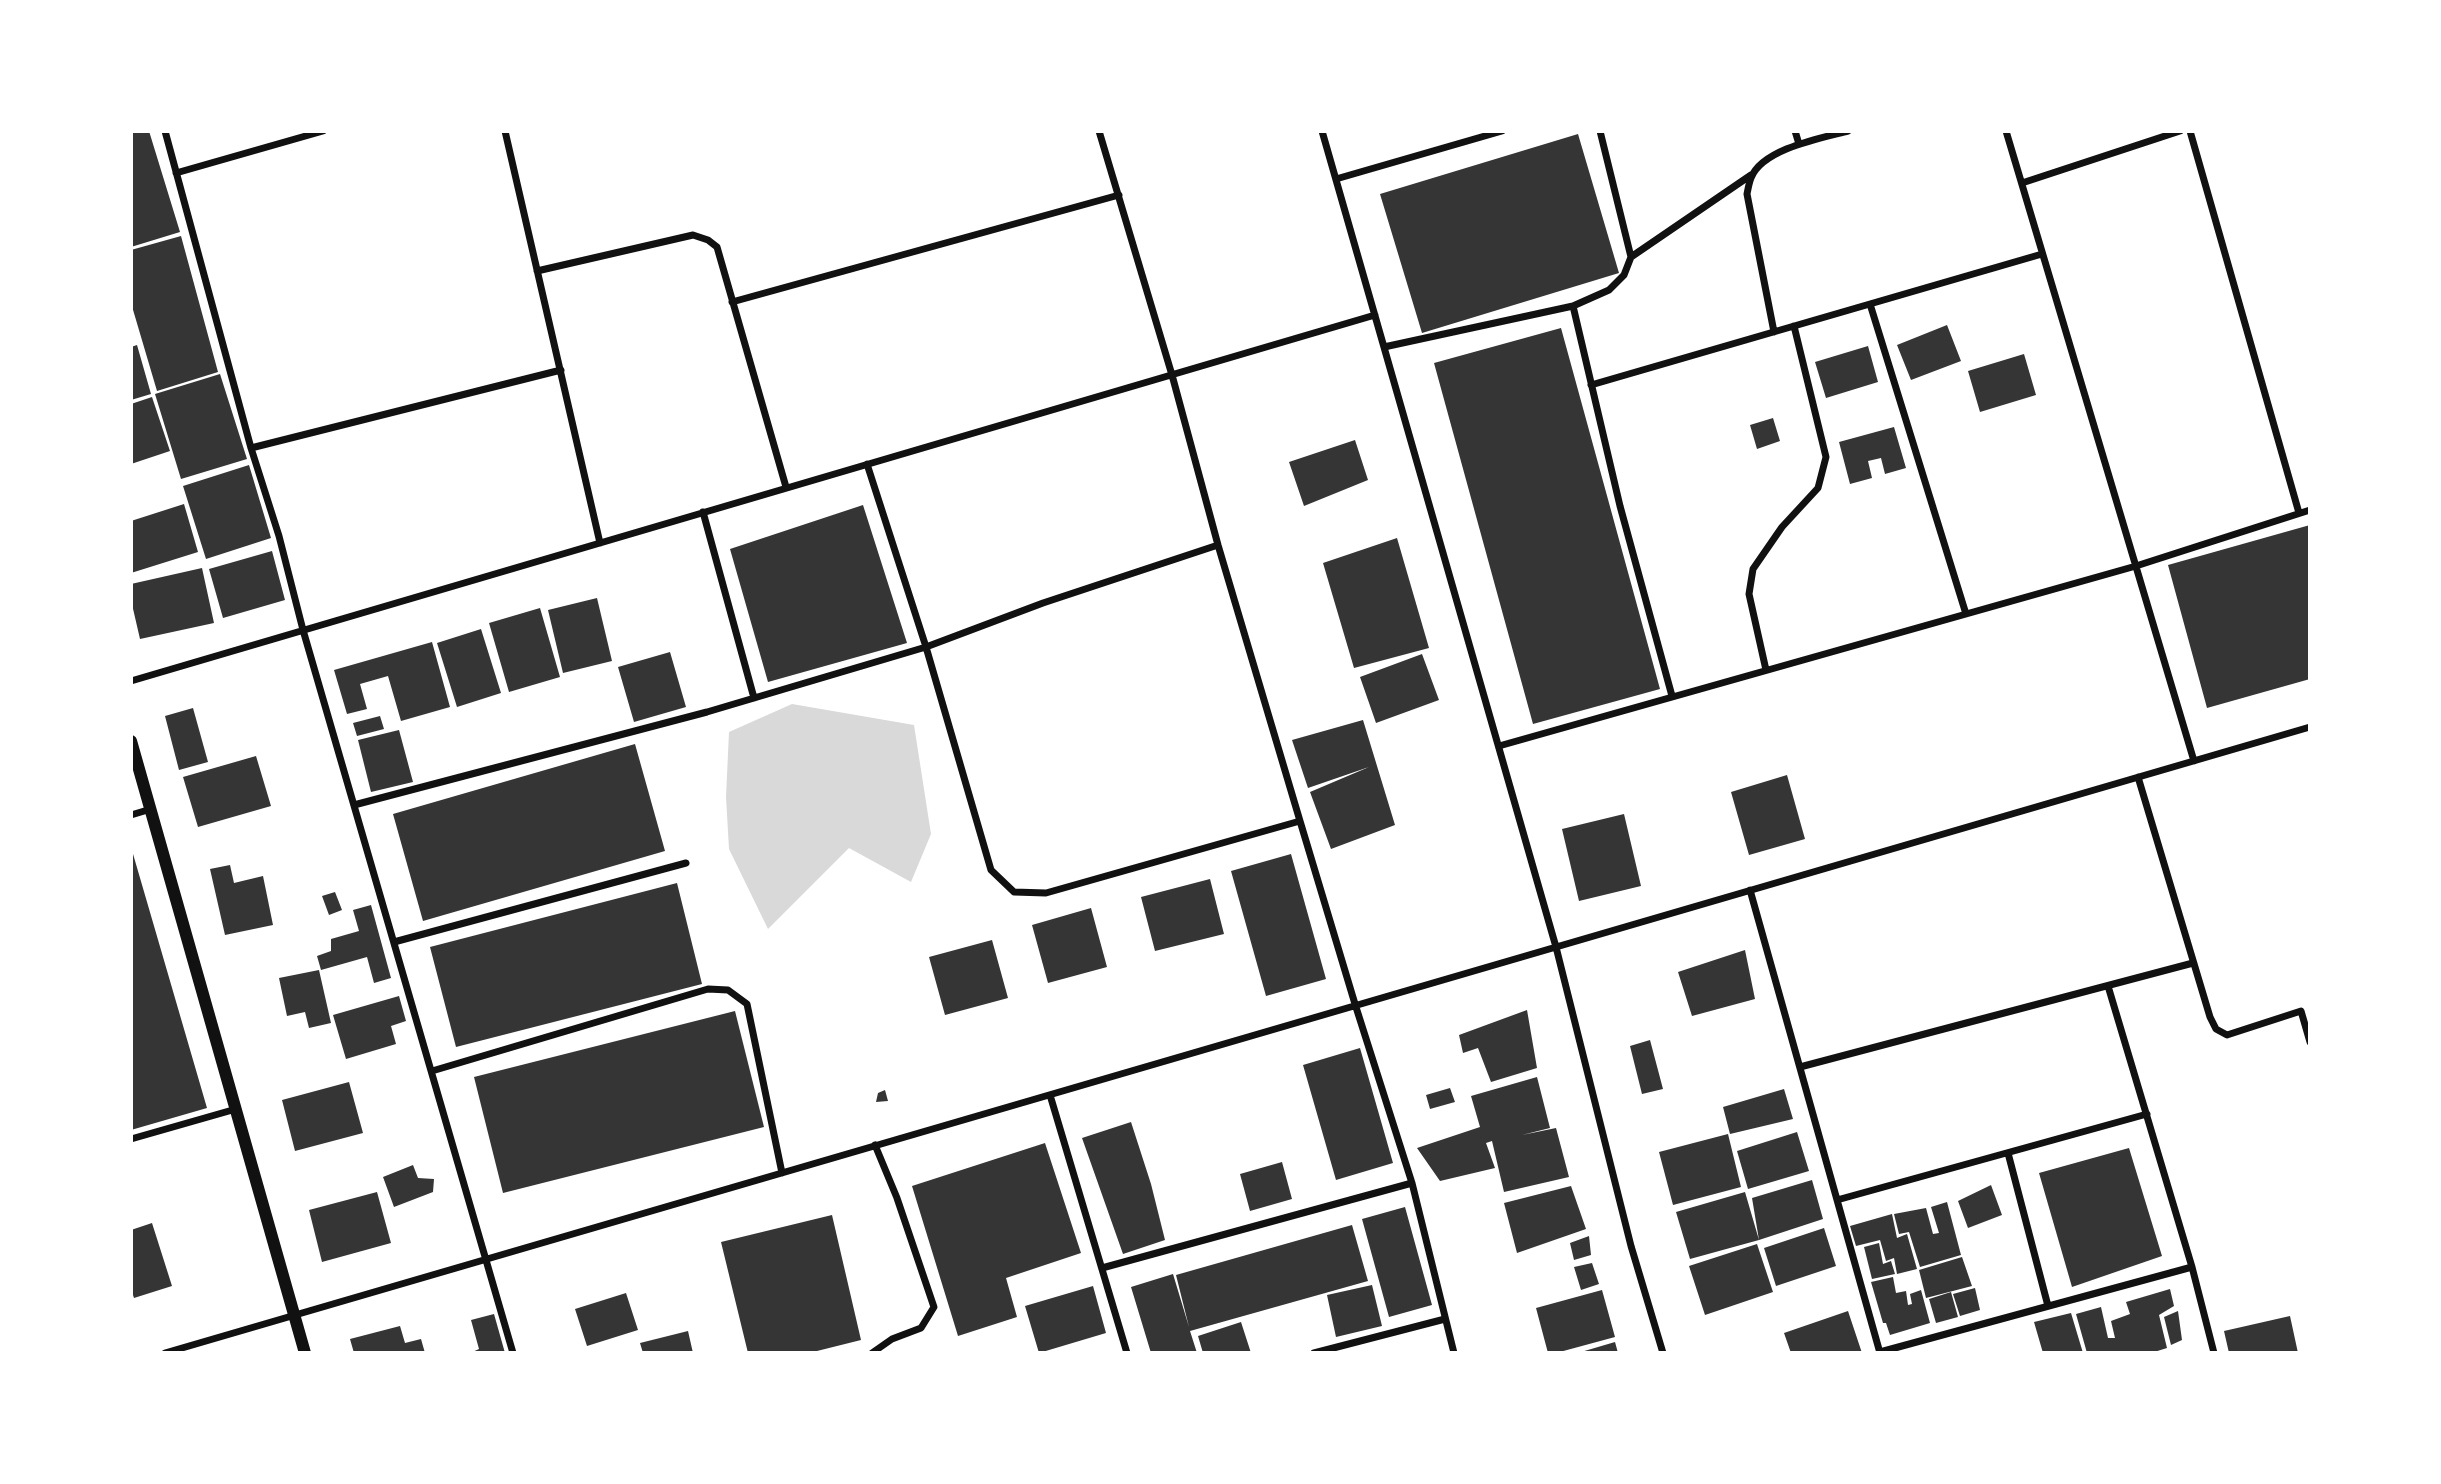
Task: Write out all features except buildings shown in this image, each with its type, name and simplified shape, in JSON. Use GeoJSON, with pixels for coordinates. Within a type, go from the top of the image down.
{"type":"FeatureCollection","features":[{"type":"Feature","properties":{"kind":"street"},"geometry":{"type":"LineString","coordinates":[[165,131],[251,448],[279,536],[303,630],[513,1353]]}},
{"type":"Feature","properties":{"kind":"street"},"geometry":{"type":"LineString","coordinates":[[176,173],[323,131]]}},
{"type":"Feature","properties":{"kind":"street"},"geometry":{"type":"LineString","coordinates":[[505,131],[600,543]]}},
{"type":"Feature","properties":{"kind":"street"},"geometry":{"type":"LineString","coordinates":[[1099,131],[1172,374],[1217,545],[1355,1004],[1412,1183],[1454,1353]]}},
{"type":"Feature","properties":{"kind":"street"},"geometry":{"type":"LineString","coordinates":[[1322,131],[1556,947],[1631,1245],[1663,1353]]}},
{"type":"Feature","properties":{"kind":"street"},"geometry":{"type":"LineString","coordinates":[[1336,179],[1502,131]]}},
{"type":"Feature","properties":{"kind":"street"},"geometry":{"type":"LineString","coordinates":[[1600,131],[1631,257]]}},
{"type":"Feature","properties":{"kind":"street"},"geometry":{"type":"LineString","coordinates":[[1795,131],[1799,144]]}},
{"type":"Feature","properties":{"kind":"street"},"geometry":{"type":"LineString","coordinates":[[1384,347],[1573,306],[1609,290],[1624,275],[1631,257],[1751,175],[1778,153],[1799,144],[1848,131]]}},
{"type":"Feature","properties":{"kind":"street"},"geometry":{"type":"LineString","coordinates":[[2006,131],[2194,761]]}},
{"type":"Feature","properties":{"kind":"street"},"geometry":{"type":"LineString","coordinates":[[2022,183],[2180,131]]}},
{"type":"Feature","properties":{"kind":"street"},"geometry":{"type":"LineString","coordinates":[[2190,131],[2299,513]]}},
{"type":"Feature","properties":{"kind":"street"},"geometry":{"type":"LineString","coordinates":[[1751,175],[1747,194],[1774,332]]}},
{"type":"Feature","properties":{"kind":"street"},"geometry":{"type":"LineString","coordinates":[[732,302],[1119,195]]}},
{"type":"Feature","properties":{"kind":"street"},"geometry":{"type":"LineString","coordinates":[[537,271],[693,235],[708,240],[717,247],[786,486]]}},
{"type":"Feature","properties":{"kind":"street"},"geometry":{"type":"LineString","coordinates":[[1591,385],[2042,254]]}},
{"type":"Feature","properties":{"kind":"street"},"geometry":{"type":"LineString","coordinates":[[1870,304],[1966,614]]}},
{"type":"Feature","properties":{"kind":"street"},"geometry":{"type":"LineString","coordinates":[[1573,306],[1620,506],[1672,696]]}},
{"type":"Feature","properties":{"kind":"street"},"geometry":{"type":"LineString","coordinates":[[131,681],[786,486],[1375,315]]}},
{"type":"Feature","properties":{"kind":"street"},"geometry":{"type":"LineString","coordinates":[[1766,670],[1749,594],[1753,569],[1782,527],[1818,488],[1826,457],[1794,326]]}},
{"type":"Feature","properties":{"kind":"street"},"geometry":{"type":"LineString","coordinates":[[251,448],[561,370]]}},
{"type":"Feature","properties":{"kind":"street"},"geometry":{"type":"LineString","coordinates":[[867,464],[926,647],[991,870],[1014,892],[1046,893],[1300,821]]}},
{"type":"Feature","properties":{"kind":"street"},"geometry":{"type":"LineString","coordinates":[[1499,746],[2136,566],[2310,510]]}},
{"type":"Feature","properties":{"kind":"street"},"geometry":{"type":"LineString","coordinates":[[703,512],[754,698]]}},
{"type":"Feature","properties":{"kind":"street"},"geometry":{"type":"LineString","coordinates":[[354,805],[754,698],[926,647],[1043,603],[1217,545]]}},
{"type":"Feature","properties":{"kind":"street"},"geometry":{"type":"LineString","coordinates":[[165,1353],[2308,727],[2310,737]]}},
{"type":"Feature","properties":{"kind":"street"},"geometry":{"type":"LineString","coordinates":[[131,741],[305,1353]]}},
{"type":"Feature","properties":{"kind":"street"},"geometry":{"type":"LineString","coordinates":[[2138,777],[2193,963],[2216,1029],[2227,1035],[2310,1007]]}},
{"type":"Feature","properties":{"kind":"street"},"geometry":{"type":"LineString","coordinates":[[131,815],[151,810]]}},
{"type":"Feature","properties":{"kind":"street"},"geometry":{"type":"LineString","coordinates":[[394,942],[686,863]]}},
{"type":"Feature","properties":{"kind":"street"},"geometry":{"type":"LineString","coordinates":[[1750,890],[1880,1352],[2192,1267]]}},
{"type":"Feature","properties":{"kind":"street"},"geometry":{"type":"LineString","coordinates":[[1800,1067],[2193,963]]}},
{"type":"Feature","properties":{"kind":"street"},"geometry":{"type":"LineString","coordinates":[[2108,986],[2192,1267],[2214,1353]]}},
{"type":"Feature","properties":{"kind":"street"},"geometry":{"type":"LineString","coordinates":[[432,1071],[708,989],[728,990],[747,1004],[782,1173]]}},
{"type":"Feature","properties":{"kind":"street"},"geometry":{"type":"LineString","coordinates":[[2301,1011],[2310,1042]]}},
{"type":"Feature","properties":{"kind":"street"},"geometry":{"type":"LineString","coordinates":[[1050,1095],[1127,1353]]}},
{"type":"Feature","properties":{"kind":"street"},"geometry":{"type":"LineString","coordinates":[[131,1139],[236,1109]]}},
{"type":"Feature","properties":{"kind":"street"},"geometry":{"type":"LineString","coordinates":[[1837,1200],[2147,1114]]}},
{"type":"Feature","properties":{"kind":"street"},"geometry":{"type":"LineString","coordinates":[[872,1353],[892,1339],[920,1328],[934,1307],[897,1198],[875,1145]]}},
{"type":"Feature","properties":{"kind":"street"},"geometry":{"type":"LineString","coordinates":[[2008,1153],[2048,1306]]}},
{"type":"Feature","properties":{"kind":"street"},"geometry":{"type":"LineString","coordinates":[[1102,1268],[1412,1183]]}},
{"type":"Feature","properties":{"kind":"street"},"geometry":{"type":"LineString","coordinates":[[1314,1353],[1445,1319]]}},
{"type":"Feature","properties":{"kind":"shaded area"},"geometry":{"type":"Polygon","coordinates":[[[792,704],[914,725],[931,834],[911,882],[849,848],[768,929],[729,849],[726,797],[729,732],[792,704]]]}}]}
